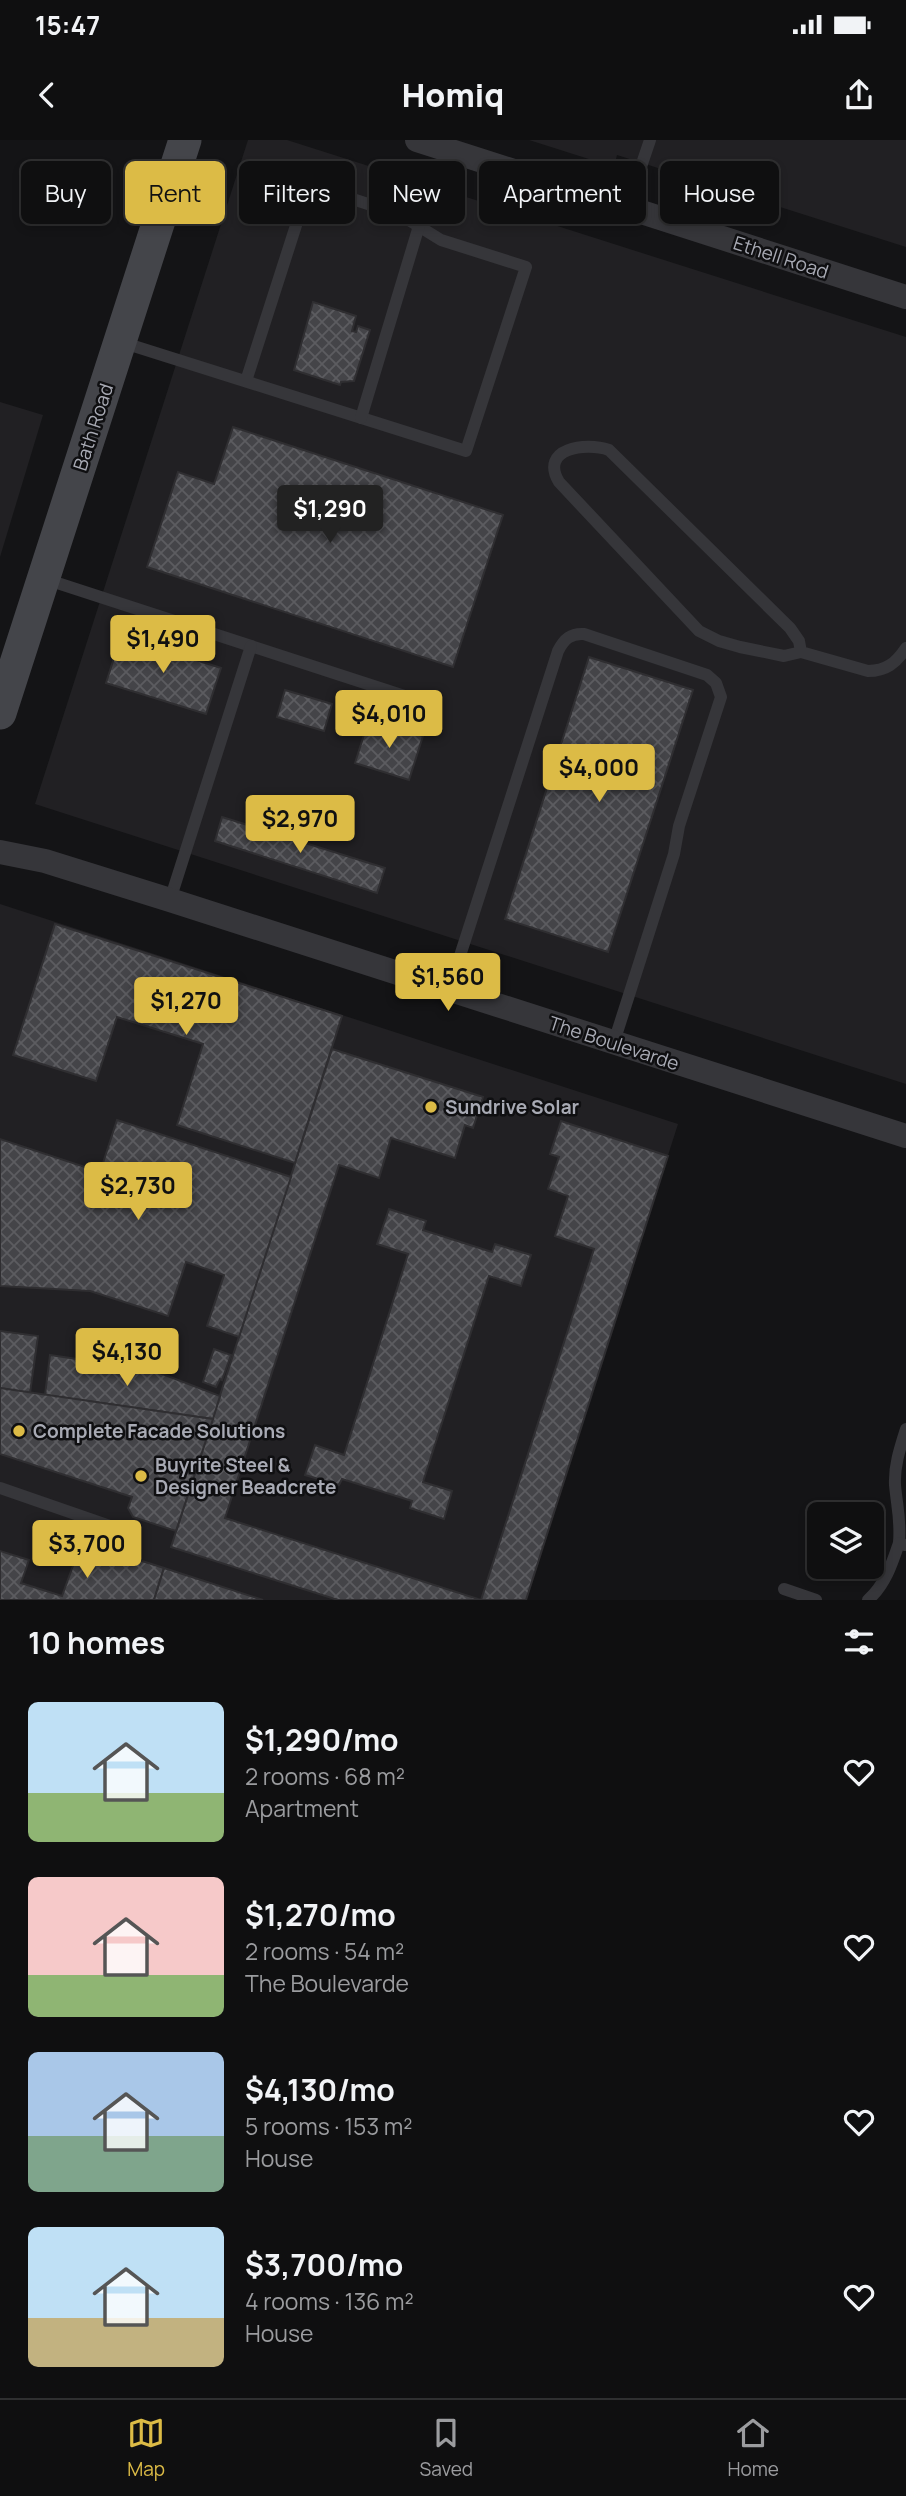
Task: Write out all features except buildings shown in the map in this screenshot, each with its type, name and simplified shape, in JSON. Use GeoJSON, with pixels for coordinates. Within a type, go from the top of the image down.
{"type":"FeatureCollection","features":[{"type":"Feature","properties":{"kind":"street","name":"Bath Road"},"geometry":{"type":"LineString","coordinates":[[0,713],[185,140]]}},
{"type":"Feature","properties":{"kind":"street","name":"Ethell Road"},"geometry":{"type":"LineString","coordinates":[[417,140],[482,161]]}},
{"type":"Feature","properties":{"kind":"street","name":"Ethell Road"},"geometry":{"type":"LineString","coordinates":[[646,214],[906,297]]}},
{"type":"Feature","properties":{"kind":"street","name":"The Boulevarde"},"geometry":{"type":"LineString","coordinates":[[0,852],[45,861],[170,900],[906,1136]]}},
{"type":"Feature","properties":{"kind":"lane"},"geometry":{"type":"LineString","coordinates":[[643,161],[650,140]]}},
{"type":"Feature","properties":{"kind":"lane"},"geometry":{"type":"LineString","coordinates":[[121,342],[466,451],[526,267],[441,240],[399,214],[309,185],[246,381]]}},
{"type":"Feature","properties":{"kind":"lane"},"geometry":{"type":"LineString","coordinates":[[361,418],[419,226]]}},
{"type":"Feature","properties":{"kind":"lane"},"geometry":{"type":"LineString","coordinates":[[801,652],[800,641],[790,628],[609,450],[585,445],[561,454],[553,472],[559,482],[699,631],[719,641],[762,652],[784,656],[801,652],[867,671],[879,671],[890,666],[906,648]]}},
{"type":"Feature","properties":{"kind":"lane"},"geometry":{"type":"LineString","coordinates":[[44,579],[426,703]]}},
{"type":"Feature","properties":{"kind":"lane"},"geometry":{"type":"LineString","coordinates":[[449,990],[558,651],[568,638],[584,634],[707,676],[716,683],[721,697],[614,1042]]}},
{"type":"Feature","properties":{"kind":"lane"},"geometry":{"type":"LineString","coordinates":[[170,900],[251,646]]}},
{"type":"Feature","properties":{"kind":"lane"},"geometry":{"type":"LineString","coordinates":[[868,1600],[890,1570],[902,1544],[895,1485],[897,1457],[906,1429]]}},
{"type":"Feature","properties":{"kind":"lane"},"geometry":{"type":"LineString","coordinates":[[0,1489],[133,1534]]}},
{"type":"Feature","properties":{"kind":"lane"},"geometry":{"type":"LineString","coordinates":[[785,1589],[816,1600]]}},
{"type":"Feature","properties":{"kind":"shaded area"},"geometry":{"type":"Polygon","coordinates":[[[248,140],[287,140],[353,161],[241,161],[248,140]]]}},
{"type":"Feature","properties":{"kind":"shaded area"},"geometry":{"type":"Polygon","coordinates":[[[529,140],[906,140],[906,247],[779,207],[779,161],[660,161],[660,169],[646,164],[646,161],[617,155],[616,161],[595,161],[529,140]]]}},
{"type":"Feature","properties":{"kind":"shaded area"},"geometry":{"type":"Polygon","coordinates":[[[355,162],[369,166],[369,224],[465,224],[465,197],[479,201],[479,224],[551,224],[906,337],[906,1084],[35,804],[221,224],[225,224],[225,212],[239,168],[239,224],[355,224],[355,162]]]}},
{"type":"Feature","properties":{"kind":"shaded area"},"geometry":{"type":"Polygon","coordinates":[[[0,402],[43,415],[0,557],[0,402]]]}},
{"type":"Feature","properties":{"kind":"shaded area"},"geometry":{"type":"Polygon","coordinates":[[[0,904],[678,1124],[526,1600],[0,1600],[0,904]]]}},
{"type":"Feature","properties":{"kind":"place","name":"Sundrive Solar"},"geometry":{"type":"Point","coordinates":[431,1107]}},
{"type":"Feature","properties":{"kind":"place","name":"Complete Facade Solutions"},"geometry":{"type":"Point","coordinates":[19,1431]}},
{"type":"Feature","properties":{"kind":"place","name":"Buyrite Steel & Designer Beadcrete"},"geometry":{"type":"Point","coordinates":[141,1476]}}]}
